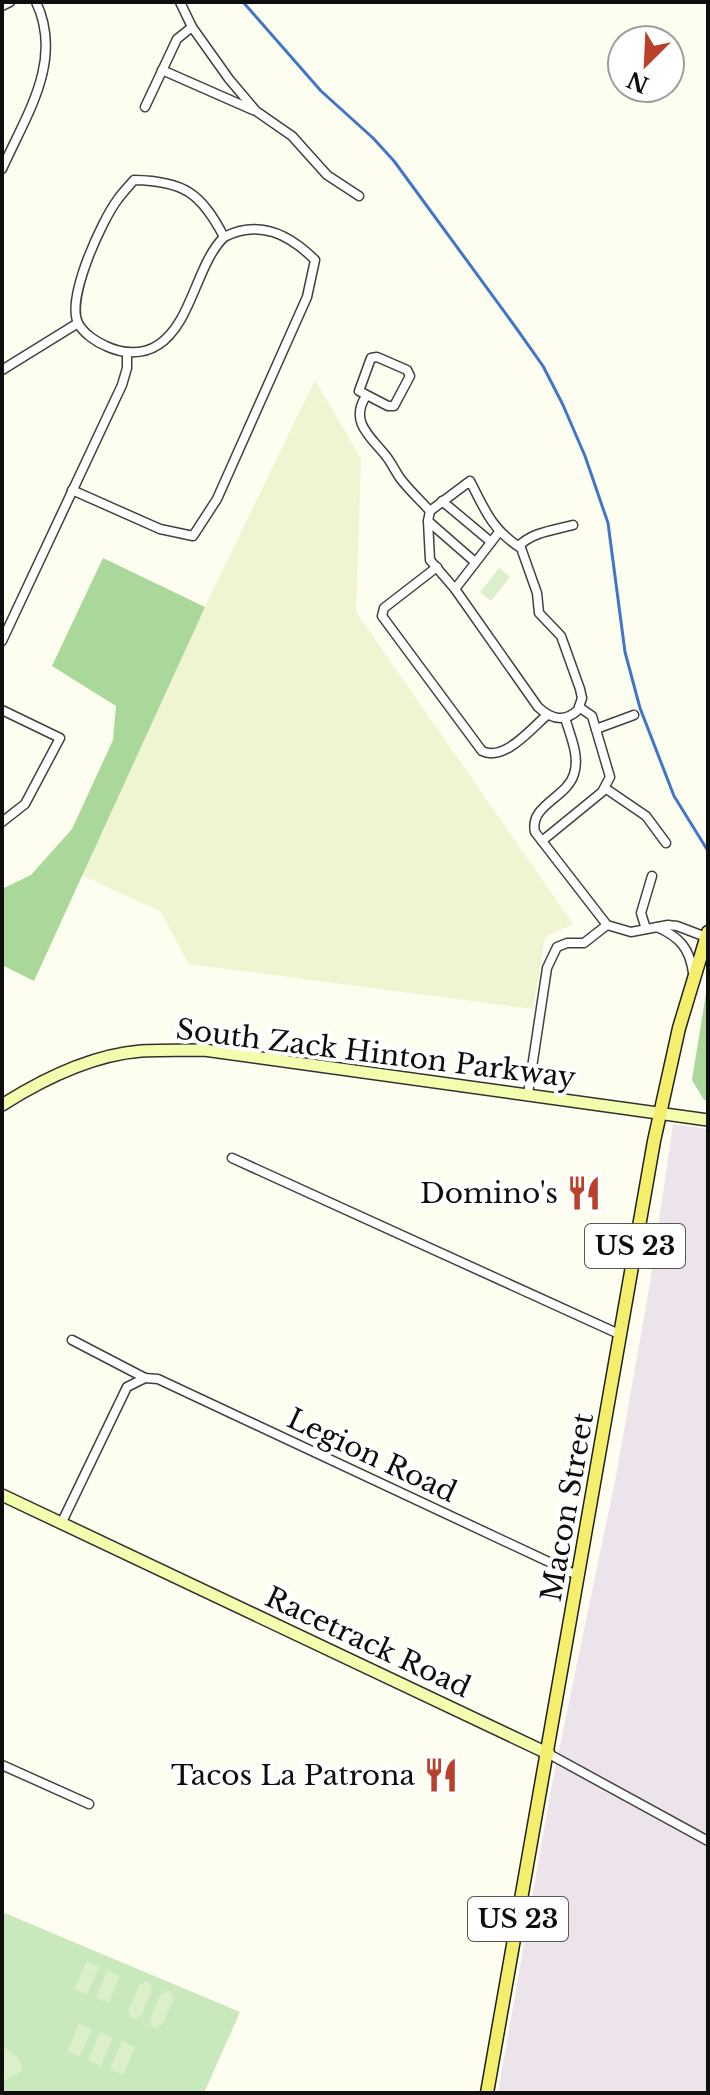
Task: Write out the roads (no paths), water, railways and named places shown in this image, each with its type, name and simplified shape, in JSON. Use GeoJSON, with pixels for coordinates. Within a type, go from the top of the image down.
{"type":"FeatureCollection","features":[{"type":"Feature","properties":{"kind":"main road","name":"Macon Street"},"geometry":{"type":"LineString","coordinates":[[487,2093],[660,1113],[693,978],[707,935]]}},
{"type":"Feature","properties":{"kind":"main road","name":"South Zack Hinton Parkway"},"geometry":{"type":"LineString","coordinates":[[2,1105],[40,1081],[117,1055],[204,1050],[708,1120]]}},
{"type":"Feature","properties":{"kind":"main road","name":"Racetrack Road"},"geometry":{"type":"LineString","coordinates":[[2,1495],[549,1754]]}},
{"type":"Feature","properties":{"kind":"street"},"geometry":{"type":"LineString","coordinates":[[2,6],[10,2]]}},
{"type":"Feature","properties":{"kind":"street"},"geometry":{"type":"LineString","coordinates":[[2,169],[45,65],[47,36],[36,2]]}},
{"type":"Feature","properties":{"kind":"street"},"geometry":{"type":"LineString","coordinates":[[180,2],[192,27],[256,111]]}},
{"type":"Feature","properties":{"kind":"street"},"geometry":{"type":"LineString","coordinates":[[145,107],[177,39],[192,27]]}},
{"type":"Feature","properties":{"kind":"street"},"geometry":{"type":"LineString","coordinates":[[162,70],[256,111],[292,136],[327,175],[359,196]]}},
{"type":"Feature","properties":{"kind":"street"},"geometry":{"type":"LineString","coordinates":[[72,490],[160,529],[193,536],[217,499],[307,297],[315,260],[297,243],[262,228],[238,230],[224,237],[210,255],[169,337],[156,347],[127,353],[102,345],[78,323],[75,303],[78,284],[108,215],[134,180],[162,181],[187,189],[212,214],[224,237]]}},
{"type":"Feature","properties":{"kind":"street"},"geometry":{"type":"LineString","coordinates":[[2,370],[78,323]]}},
{"type":"Feature","properties":{"kind":"street"},"geometry":{"type":"LineString","coordinates":[[2,641],[122,385],[127,353]]}},
{"type":"Feature","properties":{"kind":"street"},"geometry":{"type":"LineString","coordinates":[[377,357],[407,370],[410,376],[394,406],[366,396],[359,391],[359,386],[371,358],[377,357]]}},
{"type":"Feature","properties":{"kind":"street"},"geometry":{"type":"LineString","coordinates":[[366,396],[359,418],[363,430],[430,511]]}},
{"type":"Feature","properties":{"kind":"street"},"geometry":{"type":"LineString","coordinates":[[470,481],[499,532],[519,546],[533,581],[539,613],[561,636],[580,689],[582,698],[573,715],[565,718],[547,715],[455,589],[430,560],[430,511],[470,481]]}},
{"type":"Feature","properties":{"kind":"street"},"geometry":{"type":"LineString","coordinates":[[442,501],[491,542]]}},
{"type":"Feature","properties":{"kind":"street"},"geometry":{"type":"LineString","coordinates":[[428,521],[475,562]]}},
{"type":"Feature","properties":{"kind":"street"},"geometry":{"type":"LineString","coordinates":[[519,546],[525,539],[573,525]]}},
{"type":"Feature","properties":{"kind":"street"},"geometry":{"type":"LineString","coordinates":[[455,589],[499,532]]}},
{"type":"Feature","properties":{"kind":"street"},"geometry":{"type":"LineString","coordinates":[[437,567],[384,608],[382,616],[482,751],[489,755],[500,754],[547,715]]}},
{"type":"Feature","properties":{"kind":"street"},"geometry":{"type":"LineString","coordinates":[[542,841],[605,788],[610,777],[592,716],[579,707]]}},
{"type":"Feature","properties":{"kind":"street"},"geometry":{"type":"LineString","coordinates":[[2,710],[60,738],[25,804],[2,822]]}},
{"type":"Feature","properties":{"kind":"street"},"geometry":{"type":"LineString","coordinates":[[596,729],[634,715]]}},
{"type":"Feature","properties":{"kind":"street"},"geometry":{"type":"LineString","coordinates":[[565,718],[575,755],[574,774],[568,786],[535,815],[535,832],[607,925],[631,932],[677,926],[707,935]]}},
{"type":"Feature","properties":{"kind":"street"},"geometry":{"type":"LineString","coordinates":[[605,788],[646,816],[666,843]]}},
{"type":"Feature","properties":{"kind":"street"},"geometry":{"type":"LineString","coordinates":[[646,929],[641,913],[652,876]]}},
{"type":"Feature","properties":{"kind":"street"},"geometry":{"type":"LineString","coordinates":[[528,1094],[547,968],[557,947],[567,943],[584,943],[607,925]]}},
{"type":"Feature","properties":{"kind":"street"},"geometry":{"type":"LineString","coordinates":[[657,927],[675,937],[687,949],[691,956],[693,978]]}},
{"type":"Feature","properties":{"kind":"street"},"geometry":{"type":"LineString","coordinates":[[232,1158],[619,1334]]}},
{"type":"Feature","properties":{"kind":"street","name":"Legion Road"},"geometry":{"type":"LineString","coordinates":[[72,1340],[145,1378],[158,1379],[579,1576]]}},
{"type":"Feature","properties":{"kind":"street"},"geometry":{"type":"LineString","coordinates":[[61,1524],[127,1387],[145,1378]]}},
{"type":"Feature","properties":{"kind":"street","name":"Racetrack Road"},"geometry":{"type":"LineString","coordinates":[[549,1754],[708,1841]]}},
{"type":"Feature","properties":{"kind":"street"},"geometry":{"type":"LineString","coordinates":[[2,1765],[89,1804]]}},
{"type":"Feature","properties":{"kind":"waterway"},"geometry":{"type":"LineString","coordinates":[[243,2],[321,91],[394,161],[543,366],[585,456],[608,523],[625,652],[640,708],[674,796],[708,851]]}},
{"type":"Feature","properties":{"kind":"place","name":"Domino's"},"geometry":{"type":"Point","coordinates":[584,1193]}},
{"type":"Feature","properties":{"kind":"place","name":"Tacos La Patrona"},"geometry":{"type":"Point","coordinates":[441,1775]}}]}
